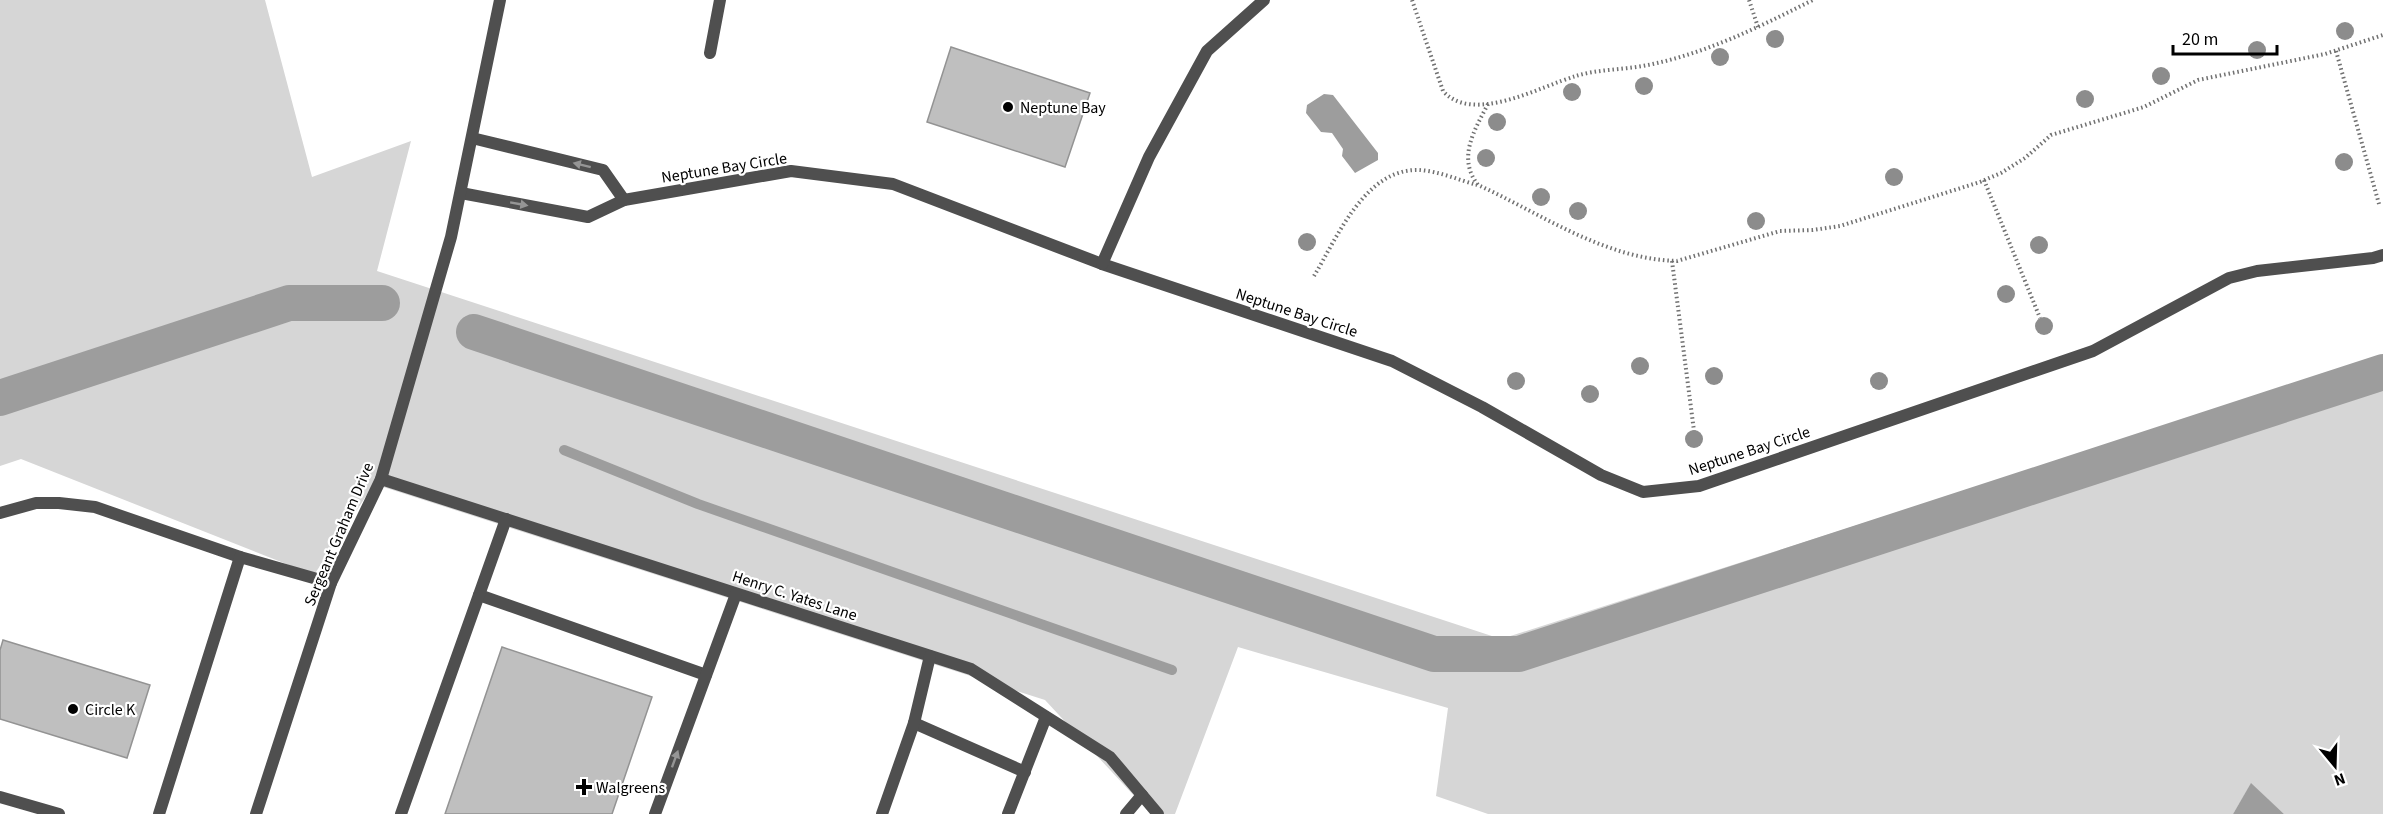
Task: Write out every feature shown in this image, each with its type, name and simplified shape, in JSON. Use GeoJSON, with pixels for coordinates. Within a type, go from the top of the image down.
{"type":"FeatureCollection","features":[{"type":"Feature","properties":{"kind":"street"},"geometry":{"type":"LineString","coordinates":[[461,193],[500,0]]}},
{"type":"Feature","properties":{"kind":"street"},"geometry":{"type":"LineString","coordinates":[[710,53],[720,0]]}},
{"type":"Feature","properties":{"kind":"street"},"geometry":{"type":"LineString","coordinates":[[1102,264],[1149,157],[1207,51],[1264,0]]}},
{"type":"Feature","properties":{"kind":"street"},"geometry":{"type":"LineString","coordinates":[[472,138],[603,170],[624,200]]}},
{"type":"Feature","properties":{"kind":"street","name":"Neptune Bay Circle"},"geometry":{"type":"LineString","coordinates":[[461,193],[588,217],[624,200],[791,171],[893,184],[1102,264],[1392,361],[1482,407],[1601,475],[1644,492],[1699,486],[2093,351],[2229,278],[2257,271],[2383,255]]}},
{"type":"Feature","properties":{"kind":"street","name":"Sergeant Graham Drive"},"geometry":{"type":"LineString","coordinates":[[256,814],[331,583],[381,479],[451,237],[461,193]]}},
{"type":"Feature","properties":{"kind":"street","name":"Henry C. Yates Lane"},"geometry":{"type":"LineString","coordinates":[[381,479],[971,669],[1110,757],[1158,814]]}},
{"type":"Feature","properties":{"kind":"street"},"geometry":{"type":"LineString","coordinates":[[0,513],[36,503],[95,507],[240,557],[331,583]]}},
{"type":"Feature","properties":{"kind":"street"},"geometry":{"type":"LineString","coordinates":[[401,814],[506,519]]}},
{"type":"Feature","properties":{"kind":"street"},"geometry":{"type":"LineString","coordinates":[[159,814],[240,557]]}},
{"type":"Feature","properties":{"kind":"street"},"geometry":{"type":"LineString","coordinates":[[655,814],[736,594]]}},
{"type":"Feature","properties":{"kind":"street"},"geometry":{"type":"LineString","coordinates":[[480,595],[706,675]]}},
{"type":"Feature","properties":{"kind":"street"},"geometry":{"type":"LineString","coordinates":[[882,814],[914,723],[930,656]]}},
{"type":"Feature","properties":{"kind":"street"},"geometry":{"type":"LineString","coordinates":[[1008,814],[1046,717]]}},
{"type":"Feature","properties":{"kind":"street"},"geometry":{"type":"LineString","coordinates":[[914,723],[1025,771]]}},
{"type":"Feature","properties":{"kind":"street"},"geometry":{"type":"LineString","coordinates":[[1126,814],[1142,795]]}},
{"type":"Feature","properties":{"kind":"street"},"geometry":{"type":"LineString","coordinates":[[0,797],[59,814]]}},
{"type":"Feature","properties":{"kind":"path"},"geometry":{"type":"LineString","coordinates":[[1412,0],[1443,91],[1450,99],[1476,105],[1530,93],[1577,75],[1650,65],[1717,46],[1813,0]]}},
{"type":"Feature","properties":{"kind":"path"},"geometry":{"type":"LineString","coordinates":[[1749,0],[1758,27]]}},
{"type":"Feature","properties":{"kind":"path"},"geometry":{"type":"LineString","coordinates":[[1314,276],[1349,215],[1362,198],[1383,182],[1403,172],[1420,170],[1478,185],[1568,231],[1638,256],[1659,261],[1672,261],[1713,252],[1780,231],[1840,226],[1984,180],[2025,158],[2060,130],[2144,107],[2198,80],[2337,51],[2383,35]]}},
{"type":"Feature","properties":{"kind":"path"},"geometry":{"type":"LineString","coordinates":[[2337,51],[2379,204]]}},
{"type":"Feature","properties":{"kind":"path"},"geometry":{"type":"LineString","coordinates":[[1478,185],[1471,176],[1467,157],[1470,140],[1488,104]]}},
{"type":"Feature","properties":{"kind":"path"},"geometry":{"type":"LineString","coordinates":[[1984,180],[2040,318]]}},
{"type":"Feature","properties":{"kind":"path"},"geometry":{"type":"LineString","coordinates":[[1672,261],[1694,431]]}},
{"type":"Feature","properties":{"kind":"shaded area"},"geometry":{"type":"Polygon","coordinates":[[[0,0],[265,0],[312,177],[411,141],[377,271],[1501,639],[2383,357],[2383,814],[2284,814],[2251,784],[2233,814],[1488,814],[1436,796],[1448,708],[1238,647],[1175,814],[1151,814],[1045,700],[374,484],[314,575],[21,459],[0,466],[0,0]]]}},
{"type":"Feature","properties":{"kind":"shaded area"},"geometry":{"type":"Polygon","coordinates":[[[1324,94],[1333,95],[1378,153],[1378,160],[1355,173],[1342,156],[1343,149],[1332,133],[1321,132],[1306,113],[1307,105],[1324,94]]]}},
{"type":"Feature","properties":{"kind":"shaded area"},"geometry":{"type":"Polygon","coordinates":[[[2251,783],[2284,814],[2233,814],[2251,783]]]}},
{"type":"Feature","properties":{"kind":"building","name":"Neptune Bay"},"geometry":{"type":"Polygon","coordinates":[[[951,47],[1090,93],[1065,167],[927,122],[951,47]]]}},
{"type":"Feature","properties":{"kind":"building"},"geometry":{"type":"Polygon","coordinates":[[[3,640],[150,685],[127,758],[0,719],[0,650],[3,640]]]}},
{"type":"Feature","properties":{"kind":"building","name":"Walgreens"},"geometry":{"type":"Polygon","coordinates":[[[502,647],[652,697],[612,814],[445,814],[502,647]]]}},
{"type":"Feature","properties":{"kind":"waterway"},"geometry":{"type":"LineString","coordinates":[[0,398],[289,303],[382,303]]}},
{"type":"Feature","properties":{"kind":"waterway"},"geometry":{"type":"LineString","coordinates":[[474,332],[1434,654],[1519,654],[2383,372]]}},
{"type":"Feature","properties":{"kind":"waterway"},"geometry":{"type":"LineString","coordinates":[[564,450],[698,504],[1172,670]]}},
{"type":"Feature","properties":{"kind":"place","name":"Neptune Bay"},"geometry":{"type":"Point","coordinates":[1008,107]}},
{"type":"Feature","properties":{"kind":"place","name":"Circle K"},"geometry":{"type":"Point","coordinates":[73,709]}},
{"type":"Feature","properties":{"kind":"place","name":"Walgreens"},"geometry":{"type":"Point","coordinates":[584,787]}}]}
